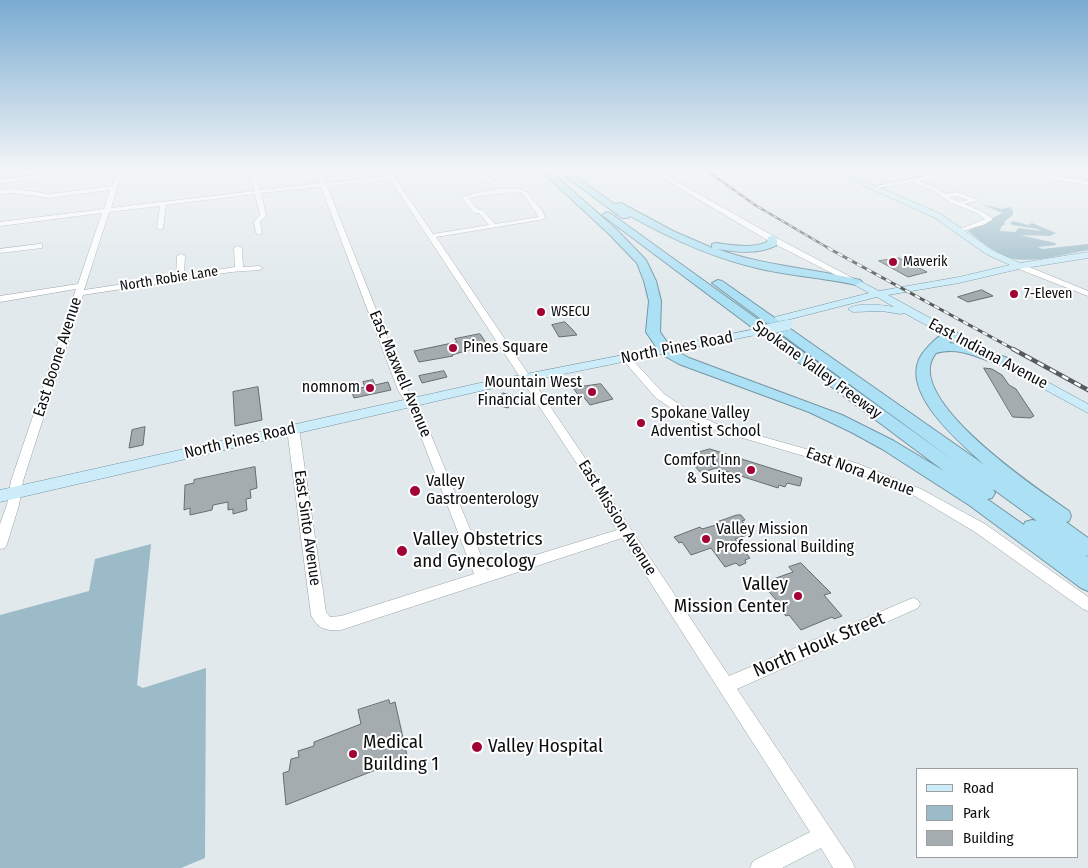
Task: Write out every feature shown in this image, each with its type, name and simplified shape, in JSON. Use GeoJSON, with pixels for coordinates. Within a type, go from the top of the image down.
{"type":"FeatureCollection","features":[{"type":"Feature","properties":{"kind":"highway"},"geometry":{"type":"LineString","coordinates":[[590,211],[642,262],[650,280],[654,301],[652,332],[663,347],[691,364],[813,408],[883,442],[962,490],[1088,582]]}},
{"type":"Feature","properties":{"kind":"highway","name":"Spokane Valley Freeway"},"geometry":{"type":"LineString","coordinates":[[601,211],[1088,568]]}},
{"type":"Feature","properties":{"kind":"highway","name":"Spokane Valley Freeway"},"geometry":{"type":"LineString","coordinates":[[617,211],[1088,548]]}},
{"type":"Feature","properties":{"kind":"highway"},"geometry":{"type":"LineString","coordinates":[[627,211],[647,223],[690,242],[742,261],[834,276],[856,282]]}},
{"type":"Feature","properties":{"kind":"highway"},"geometry":{"type":"LineString","coordinates":[[647,223],[698,242],[718,246],[765,247],[773,243],[772,238]]}},
{"type":"Feature","properties":{"kind":"highway"},"geometry":{"type":"LineString","coordinates":[[952,334],[927,355],[922,365],[922,378],[925,389],[941,413],[997,466],[1088,536]]}},
{"type":"Feature","properties":{"kind":"highway"},"geometry":{"type":"LineString","coordinates":[[932,351],[944,346],[963,347],[1005,362]]}},
{"type":"Feature","properties":{"kind":"main road"},"geometry":{"type":"LineString","coordinates":[[925,211],[938,216],[989,252],[1019,266]]}},
{"type":"Feature","properties":{"kind":"main road","name":"North Pines Road"},"geometry":{"type":"LineString","coordinates":[[0,496],[480,387],[524,375],[753,329],[904,292],[954,284],[959,280],[1019,266],[1088,256]]}},
{"type":"Feature","properties":{"kind":"main road"},"geometry":{"type":"LineString","coordinates":[[856,282],[878,289],[904,292],[905,302],[913,314]]}},
{"type":"Feature","properties":{"kind":"main road","name":"East Indiana Avenue"},"geometry":{"type":"LineString","coordinates":[[856,282],[1088,409]]}},
{"type":"Feature","properties":{"kind":"main road","name":"North Pines Road"},"geometry":{"type":"LineString","coordinates":[[784,322],[853,309],[883,297]]}},
{"type":"Feature","properties":{"kind":"main road"},"geometry":{"type":"LineString","coordinates":[[853,309],[882,308],[913,314]]}},
{"type":"Feature","properties":{"kind":"main road","name":"North Pines Road"},"geometry":{"type":"LineString","coordinates":[[524,375],[626,358],[663,347]]}},
{"type":"Feature","properties":{"kind":"street","name":"East Boone Avenue"},"geometry":{"type":"LineString","coordinates":[[0,544],[16,492],[17,481],[107,211]]}},
{"type":"Feature","properties":{"kind":"street"},"geometry":{"type":"LineString","coordinates":[[0,224],[111,211]]}},
{"type":"Feature","properties":{"kind":"street"},"geometry":{"type":"LineString","coordinates":[[160,228],[162,211]]}},
{"type":"Feature","properties":{"kind":"street"},"geometry":{"type":"LineString","coordinates":[[259,233],[257,222],[263,215],[262,211]]}},
{"type":"Feature","properties":{"kind":"street","name":"East Maxwell Avenue"},"geometry":{"type":"LineString","coordinates":[[334,211],[403,390],[416,411],[483,578]]}},
{"type":"Feature","properties":{"kind":"street","name":"East Mission Avenue"},"geometry":{"type":"LineString","coordinates":[[414,211],[524,375],[845,868]]}},
{"type":"Feature","properties":{"kind":"street"},"geometry":{"type":"LineString","coordinates":[[475,211],[480,211],[493,226]]}},
{"type":"Feature","properties":{"kind":"street"},"geometry":{"type":"LineString","coordinates":[[431,236],[543,218],[538,211]]}},
{"type":"Feature","properties":{"kind":"street"},"geometry":{"type":"LineString","coordinates":[[723,211],[856,282]]}},
{"type":"Feature","properties":{"kind":"street"},"geometry":{"type":"LineString","coordinates":[[960,231],[990,219],[972,211]]}},
{"type":"Feature","properties":{"kind":"street"},"geometry":{"type":"LineString","coordinates":[[0,251],[39,246]]}},
{"type":"Feature","properties":{"kind":"street"},"geometry":{"type":"LineString","coordinates":[[238,248],[239,270]]}},
{"type":"Feature","properties":{"kind":"street"},"geometry":{"type":"LineString","coordinates":[[180,277],[181,256]]}},
{"type":"Feature","properties":{"kind":"street"},"geometry":{"type":"LineString","coordinates":[[1019,266],[1088,294]]}},
{"type":"Feature","properties":{"kind":"street","name":"North Robie Lane"},"geometry":{"type":"LineString","coordinates":[[0,298],[259,268]]}},
{"type":"Feature","properties":{"kind":"street","name":"East Nora Avenue"},"geometry":{"type":"LineString","coordinates":[[626,358],[660,396],[690,416],[713,426],[852,466],[917,492],[980,528],[1088,605]]}},
{"type":"Feature","properties":{"kind":"street","name":"East Sinto Avenue"},"geometry":{"type":"LineString","coordinates":[[293,429],[319,615],[327,624],[341,623],[483,578]]}},
{"type":"Feature","properties":{"kind":"street"},"geometry":{"type":"LineString","coordinates":[[483,578],[625,532]]}},
{"type":"Feature","properties":{"kind":"street","name":"North Houk Street"},"geometry":{"type":"LineString","coordinates":[[725,686],[913,604]]}},
{"type":"Feature","properties":{"kind":"street"},"geometry":{"type":"LineString","coordinates":[[760,868],[824,836]]}},
{"type":"Feature","properties":{"kind":"green space"},"geometry":{"type":"Polygon","coordinates":[[[996,211],[1013,211],[1013,215],[1004,222],[1005,224],[1001,227],[1000,231],[1015,232],[1019,228],[1040,231],[1010,223],[1013,221],[1028,225],[1032,223],[1056,233],[1050,236],[1020,235],[1055,243],[1056,245],[1038,247],[1042,249],[1088,244],[1088,250],[1036,259],[1016,259],[997,252],[968,231],[1002,213],[996,211]]]}},
{"type":"Feature","properties":{"kind":"green space"},"geometry":{"type":"Polygon","coordinates":[[[151,544],[137,685],[143,688],[206,668],[205,858],[181,868],[0,868],[0,615],[89,591],[95,559],[151,544]]]}},
{"type":"Feature","properties":{"kind":"building"},"geometry":{"type":"Polygon","coordinates":[[[899,258],[927,272],[908,277],[879,261],[899,258]]]}},
{"type":"Feature","properties":{"kind":"building"},"geometry":{"type":"Polygon","coordinates":[[[982,290],[993,296],[968,302],[958,297],[982,290]]]}},
{"type":"Feature","properties":{"kind":"building"},"geometry":{"type":"Polygon","coordinates":[[[565,322],[577,335],[559,337],[552,325],[565,322]]]}},
{"type":"Feature","properties":{"kind":"building","name":"Pines Square"},"geometry":{"type":"Polygon","coordinates":[[[480,334],[487,344],[453,356],[419,362],[414,351],[457,342],[455,339],[480,334]]]}},
{"type":"Feature","properties":{"kind":"building"},"geometry":{"type":"Polygon","coordinates":[[[984,368],[992,369],[1002,375],[1009,385],[1016,389],[1034,416],[1030,418],[1013,417],[984,368]]]}},
{"type":"Feature","properties":{"kind":"building"},"geometry":{"type":"Polygon","coordinates":[[[444,371],[447,377],[422,383],[419,376],[444,371]]]}},
{"type":"Feature","properties":{"kind":"building","name":"nomnom"},"geometry":{"type":"Polygon","coordinates":[[[373,380],[375,385],[388,382],[391,390],[354,398],[351,390],[365,387],[363,382],[373,380]]]}},
{"type":"Feature","properties":{"kind":"building","name":"Mountain West Financial Center"},"geometry":{"type":"Polygon","coordinates":[[[601,384],[613,399],[590,405],[573,388],[601,384]]]}},
{"type":"Feature","properties":{"kind":"building"},"geometry":{"type":"Polygon","coordinates":[[[258,387],[262,420],[235,426],[233,392],[258,387]]]}},
{"type":"Feature","properties":{"kind":"building"},"geometry":{"type":"Polygon","coordinates":[[[503,393],[516,397],[508,408],[494,404],[503,393]]]}},
{"type":"Feature","properties":{"kind":"building"},"geometry":{"type":"Polygon","coordinates":[[[145,427],[143,445],[129,448],[132,430],[145,427]]]}},
{"type":"Feature","properties":{"kind":"building","name":"Comfort Inn & Suites"},"geometry":{"type":"Polygon","coordinates":[[[710,449],[802,478],[800,486],[787,483],[785,487],[779,485],[778,488],[716,468],[701,473],[686,456],[710,449]]]}},
{"type":"Feature","properties":{"kind":"building"},"geometry":{"type":"Polygon","coordinates":[[[255,467],[257,488],[250,490],[251,498],[246,499],[247,510],[233,514],[233,509],[228,510],[228,502],[213,505],[212,510],[190,515],[190,508],[184,510],[185,485],[194,483],[194,480],[255,467]]]}},
{"type":"Feature","properties":{"kind":"building","name":"Valley Mission Professional Building"},"geometry":{"type":"Polygon","coordinates":[[[741,515],[745,520],[742,521],[753,533],[735,539],[750,558],[745,560],[746,563],[739,566],[736,563],[725,567],[711,548],[691,555],[682,542],[679,543],[674,537],[700,527],[702,529],[716,525],[715,523],[741,515]]]}},
{"type":"Feature","properties":{"kind":"building","name":"Valley Mission Center"},"geometry":{"type":"Polygon","coordinates":[[[801,563],[831,593],[824,595],[842,616],[834,619],[832,617],[801,630],[789,615],[786,616],[780,609],[783,608],[766,588],[768,587],[765,582],[793,572],[789,567],[801,563]]]}},
{"type":"Feature","properties":{"kind":"building","name":"Medical Building 1"},"geometry":{"type":"Polygon","coordinates":[[[389,700],[390,704],[395,702],[408,760],[402,763],[401,760],[286,805],[283,773],[289,771],[291,759],[299,757],[298,751],[314,746],[314,742],[361,724],[358,710],[389,700]]]}},
{"type":"Feature","properties":{"kind":"railway"},"geometry":{"type":"LineString","coordinates":[[764,211],[830,249]]}},
{"type":"Feature","properties":{"kind":"railway"},"geometry":{"type":"LineString","coordinates":[[828,248],[1015,350]]}},
{"type":"Feature","properties":{"kind":"railway"},"geometry":{"type":"LineString","coordinates":[[1013,349],[1088,390]]}},
{"type":"Feature","properties":{"kind":"place","name":"Maverik"},"geometry":{"type":"Point","coordinates":[893,262]}},
{"type":"Feature","properties":{"kind":"place","name":"7-Eleven"},"geometry":{"type":"Point","coordinates":[1014,294]}},
{"type":"Feature","properties":{"kind":"place","name":"WSECU"},"geometry":{"type":"Point","coordinates":[541,312]}},
{"type":"Feature","properties":{"kind":"place","name":"Pines Square"},"geometry":{"type":"Point","coordinates":[453,348]}},
{"type":"Feature","properties":{"kind":"place","name":"nomnom"},"geometry":{"type":"Point","coordinates":[370,388]}},
{"type":"Feature","properties":{"kind":"place","name":"Mountain West Financial Center"},"geometry":{"type":"Point","coordinates":[592,392]}},
{"type":"Feature","properties":{"kind":"place","name":"Spokane Valley Adventist School"},"geometry":{"type":"Point","coordinates":[641,423]}},
{"type":"Feature","properties":{"kind":"place","name":"Comfort Inn & Suites"},"geometry":{"type":"Point","coordinates":[751,470]}},
{"type":"Feature","properties":{"kind":"place","name":"Valley Gastroenterology"},"geometry":{"type":"Point","coordinates":[415,491]}},
{"type":"Feature","properties":{"kind":"place","name":"Valley Mission Professional Building"},"geometry":{"type":"Point","coordinates":[706,539]}},
{"type":"Feature","properties":{"kind":"place","name":"Valley Obstetrics and Gynecology"},"geometry":{"type":"Point","coordinates":[402,551]}},
{"type":"Feature","properties":{"kind":"place","name":"Valley Mission Center"},"geometry":{"type":"Point","coordinates":[798,596]}},
{"type":"Feature","properties":{"kind":"place","name":"Valley Hospital"},"geometry":{"type":"Point","coordinates":[477,747]}},
{"type":"Feature","properties":{"kind":"place","name":"Medical Building 1"},"geometry":{"type":"Point","coordinates":[353,754]}}]}
